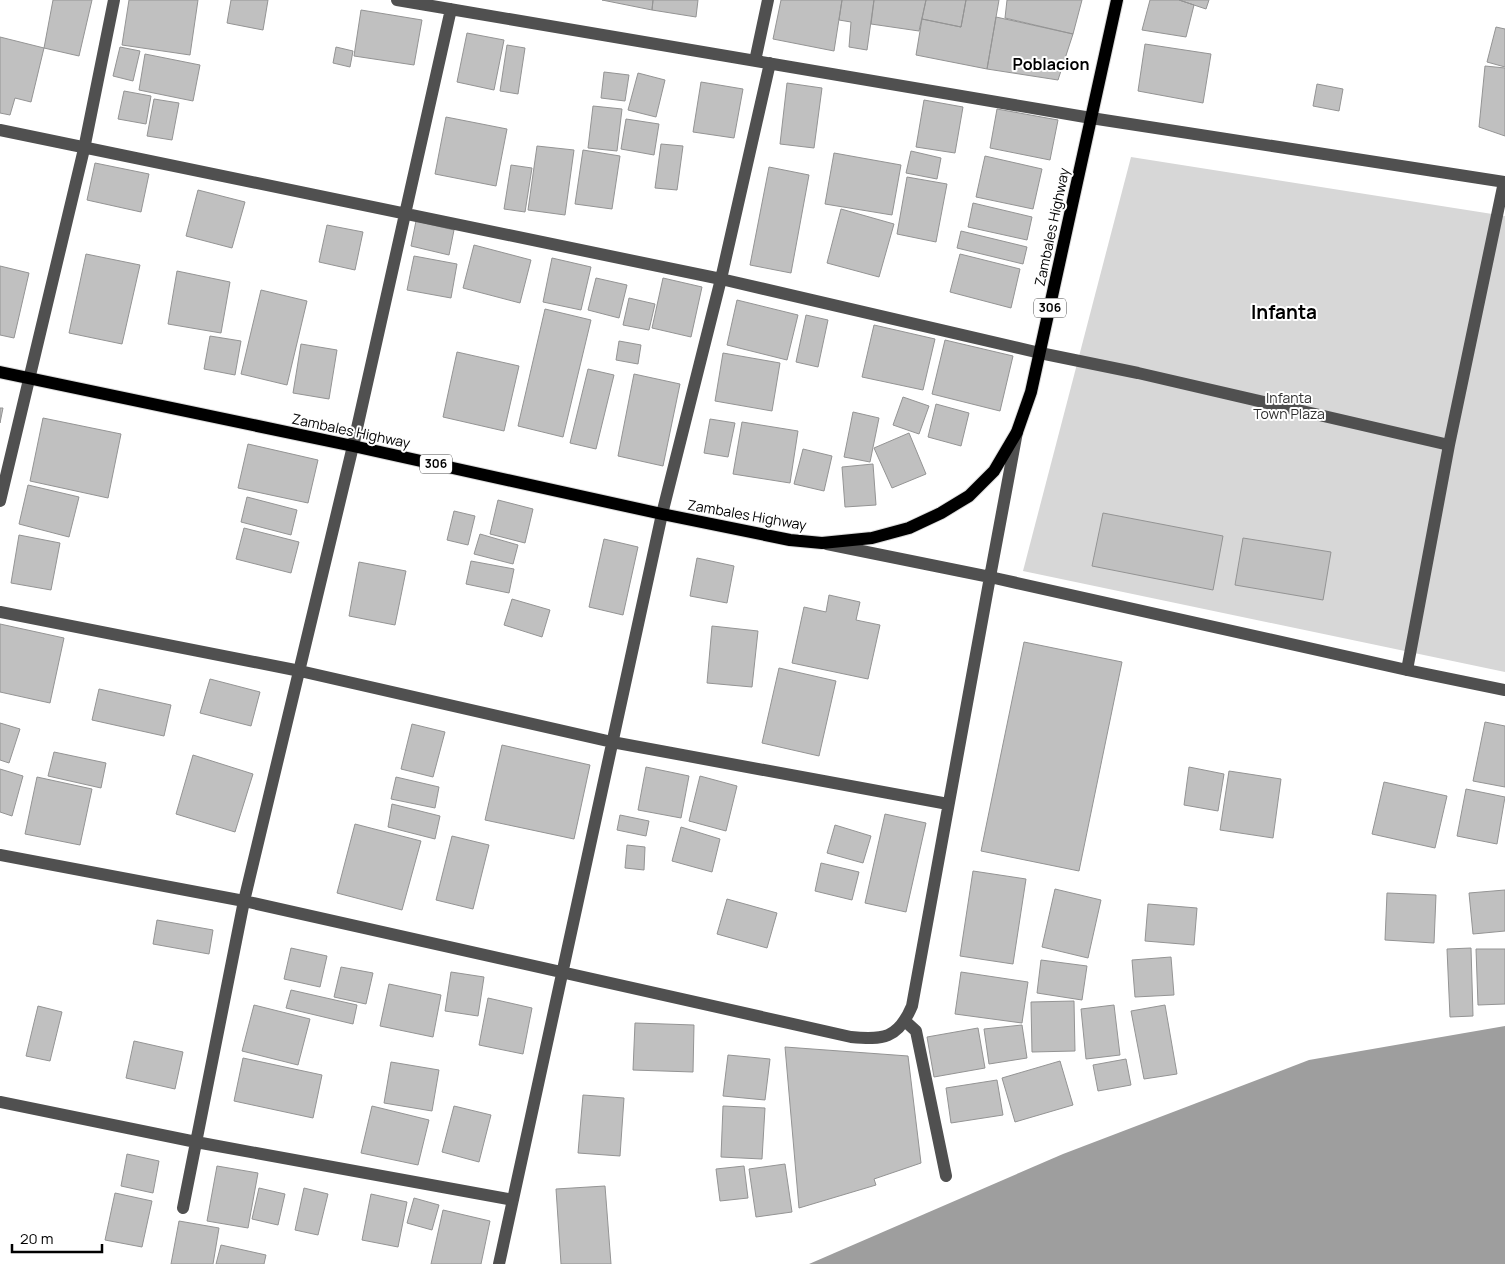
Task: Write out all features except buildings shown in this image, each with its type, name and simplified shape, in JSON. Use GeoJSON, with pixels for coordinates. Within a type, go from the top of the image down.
{"type":"FeatureCollection","features":[{"type":"Feature","properties":{"kind":"main road","name":"Zambales Highway"},"geometry":{"type":"LineString","coordinates":[[0,372],[790,540],[822,543],[872,538],[909,528],[941,513],[969,496],[994,471],[1018,432],[1031,392],[1040,353],[1117,0]]}},
{"type":"Feature","properties":{"kind":"street"},"geometry":{"type":"LineString","coordinates":[[0,501],[84,149],[114,0]]}},
{"type":"Feature","properties":{"kind":"street"},"geometry":{"type":"LineString","coordinates":[[397,0],[1090,118],[1504,182],[1449,445],[1407,670]]}},
{"type":"Feature","properties":{"kind":"street"},"geometry":{"type":"LineString","coordinates":[[755,61],[768,0]]}},
{"type":"Feature","properties":{"kind":"street"},"geometry":{"type":"LineString","coordinates":[[183,1208],[244,901],[353,446],[451,9]]}},
{"type":"Feature","properties":{"kind":"street"},"geometry":{"type":"LineString","coordinates":[[499,1264],[662,514],[721,279],[770,63]]}},
{"type":"Feature","properties":{"kind":"street"},"geometry":{"type":"LineString","coordinates":[[0,130],[84,149],[721,279],[1449,445]]}},
{"type":"Feature","properties":{"kind":"street"},"geometry":{"type":"LineString","coordinates":[[0,855],[244,901],[851,1037],[875,1039],[893,1033],[905,1021],[912,1006],[1018,432]]}},
{"type":"Feature","properties":{"kind":"street"},"geometry":{"type":"LineString","coordinates":[[822,543],[990,577],[1505,690]]}},
{"type":"Feature","properties":{"kind":"street"},"geometry":{"type":"LineString","coordinates":[[0,612],[300,671],[612,742],[948,804]]}},
{"type":"Feature","properties":{"kind":"street"},"geometry":{"type":"LineString","coordinates":[[905,1021],[916,1031],[946,1176]]}},
{"type":"Feature","properties":{"kind":"street"},"geometry":{"type":"LineString","coordinates":[[0,1102],[196,1142],[513,1200]]}},
{"type":"Feature","properties":{"kind":"green space","name":"Infanta Town Plaza"},"geometry":{"type":"Polygon","coordinates":[[[1131,157],[1505,216],[1505,672],[1023,571],[1131,157]]]}},
{"type":"Feature","properties":{"kind":"shaded area"},"geometry":{"type":"Polygon","coordinates":[[[1505,1026],[1505,1264],[809,1264],[1063,1154],[1309,1060],[1505,1026]]]}},
{"type":"Feature","properties":{"kind":"district","name":"Poblacion"},"geometry":{"type":"Point","coordinates":[1051,64]}},
{"type":"Feature","properties":{"kind":"district","name":"Infanta"},"geometry":{"type":"Point","coordinates":[1284,312]}}]}
